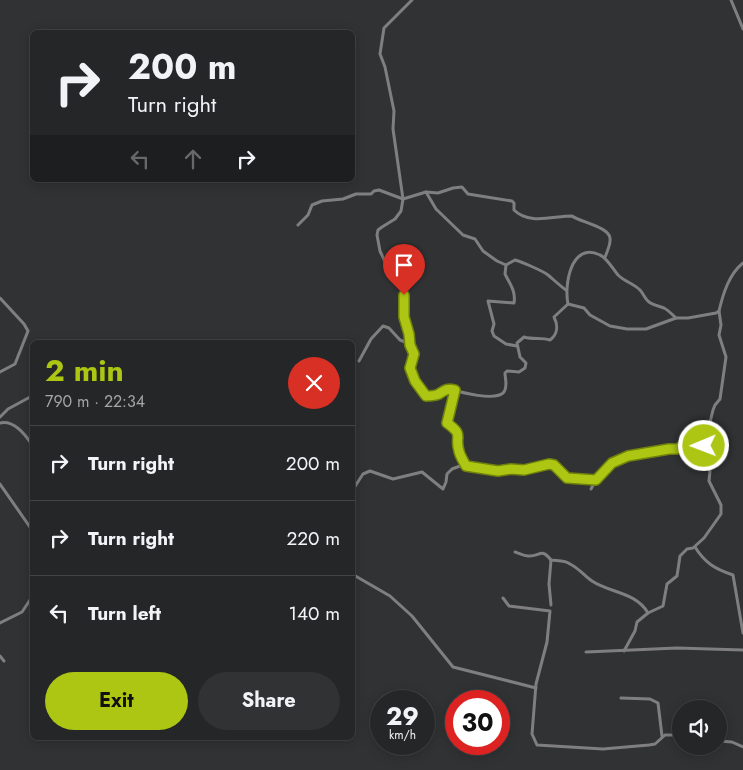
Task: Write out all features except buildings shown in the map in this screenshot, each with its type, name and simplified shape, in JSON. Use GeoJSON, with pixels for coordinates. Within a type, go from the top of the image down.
{"type":"FeatureCollection","features":[{"type":"Feature","properties":{"kind":"street"},"geometry":{"type":"LineString","coordinates":[[412,0],[384,28],[380,54],[394,111],[393,129],[402,199],[401,211],[395,219],[378,230],[377,235],[380,251],[387,266],[402,288],[404,317],[410,345],[414,354],[410,368],[415,381],[426,396],[437,395],[450,388],[488,396],[501,394],[506,387],[505,373],[507,371],[519,372],[525,368],[526,363],[520,357],[517,346],[520,339],[524,337],[535,340],[546,338],[550,340],[554,337],[557,328],[554,317],[568,304]]}},
{"type":"Feature","properties":{"kind":"street"},"geometry":{"type":"LineString","coordinates":[[731,0],[743,29]]}},
{"type":"Feature","properties":{"kind":"street"},"geometry":{"type":"LineString","coordinates":[[298,225],[308,215],[312,205],[322,201],[343,199],[356,194],[371,194],[379,190],[402,199],[426,192],[438,193],[462,187],[468,194],[512,201],[514,203],[514,210],[518,214],[531,218],[572,216],[604,230],[610,234],[611,240],[605,258]]}},
{"type":"Feature","properties":{"kind":"street"},"geometry":{"type":"LineString","coordinates":[[426,192],[436,209],[463,234],[475,239],[484,251],[506,265]]}},
{"type":"Feature","properties":{"kind":"street"},"geometry":{"type":"LineString","coordinates":[[568,304],[566,290],[569,273],[575,260],[591,253],[605,258],[625,282],[641,290],[649,302],[666,309],[676,318]]}},
{"type":"Feature","properties":{"kind":"street"},"geometry":{"type":"LineString","coordinates":[[506,265],[515,260],[522,262],[527,266],[544,272],[566,290]]}},
{"type":"Feature","properties":{"kind":"street"},"geometry":{"type":"LineString","coordinates":[[624,651],[637,622],[648,613],[663,606],[667,584],[677,576],[680,556],[687,549],[695,547],[704,538],[721,514],[721,505],[709,481],[710,471],[706,466],[704,446],[713,410],[720,399],[724,377],[726,357],[719,335],[721,325],[719,311],[729,282],[738,267],[743,263]]}},
{"type":"Feature","properties":{"kind":"street"},"geometry":{"type":"LineString","coordinates":[[506,265],[505,274],[514,291],[514,303],[488,301],[494,324],[492,331],[494,336],[502,341],[517,346]]}},
{"type":"Feature","properties":{"kind":"street"},"geometry":{"type":"LineString","coordinates":[[0,298],[28,331],[15,364],[0,372]]}},
{"type":"Feature","properties":{"kind":"street"},"geometry":{"type":"LineString","coordinates":[[568,304],[584,308],[596,320],[618,329],[637,330],[646,329],[676,318],[688,318],[719,311]]}},
{"type":"Feature","properties":{"kind":"street"},"geometry":{"type":"LineString","coordinates":[[358,361],[374,334],[383,326],[390,328],[400,340],[410,345]]}},
{"type":"Feature","properties":{"kind":"street"},"geometry":{"type":"LineString","coordinates":[[455,390],[447,423],[456,430],[459,436],[459,452],[466,466]]}},
{"type":"Feature","properties":{"kind":"street"},"geometry":{"type":"LineString","coordinates":[[0,417],[8,409],[30,397]]}},
{"type":"Feature","properties":{"kind":"street"},"geometry":{"type":"LineString","coordinates":[[0,423],[13,423],[30,443]]}},
{"type":"Feature","properties":{"kind":"street"},"geometry":{"type":"LineString","coordinates":[[591,489],[596,480],[612,463],[628,456],[677,449],[686,444],[704,446]]}},
{"type":"Feature","properties":{"kind":"street"},"geometry":{"type":"LineString","coordinates":[[355,486],[363,474],[370,472],[393,479],[422,472],[443,489],[449,471],[460,466],[498,471],[524,470],[549,464],[554,465],[567,478],[596,480]]}},
{"type":"Feature","properties":{"kind":"street"},"geometry":{"type":"LineString","coordinates":[[0,484],[30,527]]}},
{"type":"Feature","properties":{"kind":"street"},"geometry":{"type":"LineString","coordinates":[[695,547],[705,561],[717,570],[733,575],[743,633]]}},
{"type":"Feature","properties":{"kind":"street"},"geometry":{"type":"LineString","coordinates":[[515,552],[526,556],[540,552],[546,554],[551,560],[569,563],[592,582],[636,600],[648,613]]}},
{"type":"Feature","properties":{"kind":"street"},"geometry":{"type":"LineString","coordinates":[[551,560],[549,584],[551,605]]}},
{"type":"Feature","properties":{"kind":"street"},"geometry":{"type":"LineString","coordinates":[[355,576],[390,596],[412,616],[453,667],[536,688]]}},
{"type":"Feature","properties":{"kind":"street"},"geometry":{"type":"LineString","coordinates":[[504,598],[509,606],[550,611],[547,642],[536,688],[532,734],[537,745],[603,749],[655,744],[662,736],[672,734]]}},
{"type":"Feature","properties":{"kind":"street"},"geometry":{"type":"LineString","coordinates":[[0,623],[22,612],[30,600]]}},
{"type":"Feature","properties":{"kind":"street"},"geometry":{"type":"LineString","coordinates":[[586,652],[677,648],[743,650]]}},
{"type":"Feature","properties":{"kind":"street"},"geometry":{"type":"LineString","coordinates":[[0,656],[4,661]]}},
{"type":"Feature","properties":{"kind":"street"},"geometry":{"type":"LineString","coordinates":[[621,698],[650,699],[658,703],[662,736]]}},
{"type":"Feature","properties":{"kind":"street"},"geometry":{"type":"LineString","coordinates":[[727,742],[743,747]]}},
{"type":"Feature","properties":{"kind":"route"},"geometry":{"type":"LineString","coordinates":[[404,295],[404,317],[410,345],[414,354],[410,368],[415,381],[426,396],[437,395],[450,388],[455,390],[447,423],[456,430],[459,436],[459,452],[466,466],[498,471],[524,470],[549,464],[554,465],[567,478],[596,480],[612,463],[628,456],[677,449],[686,444],[704,446]]}}]}
